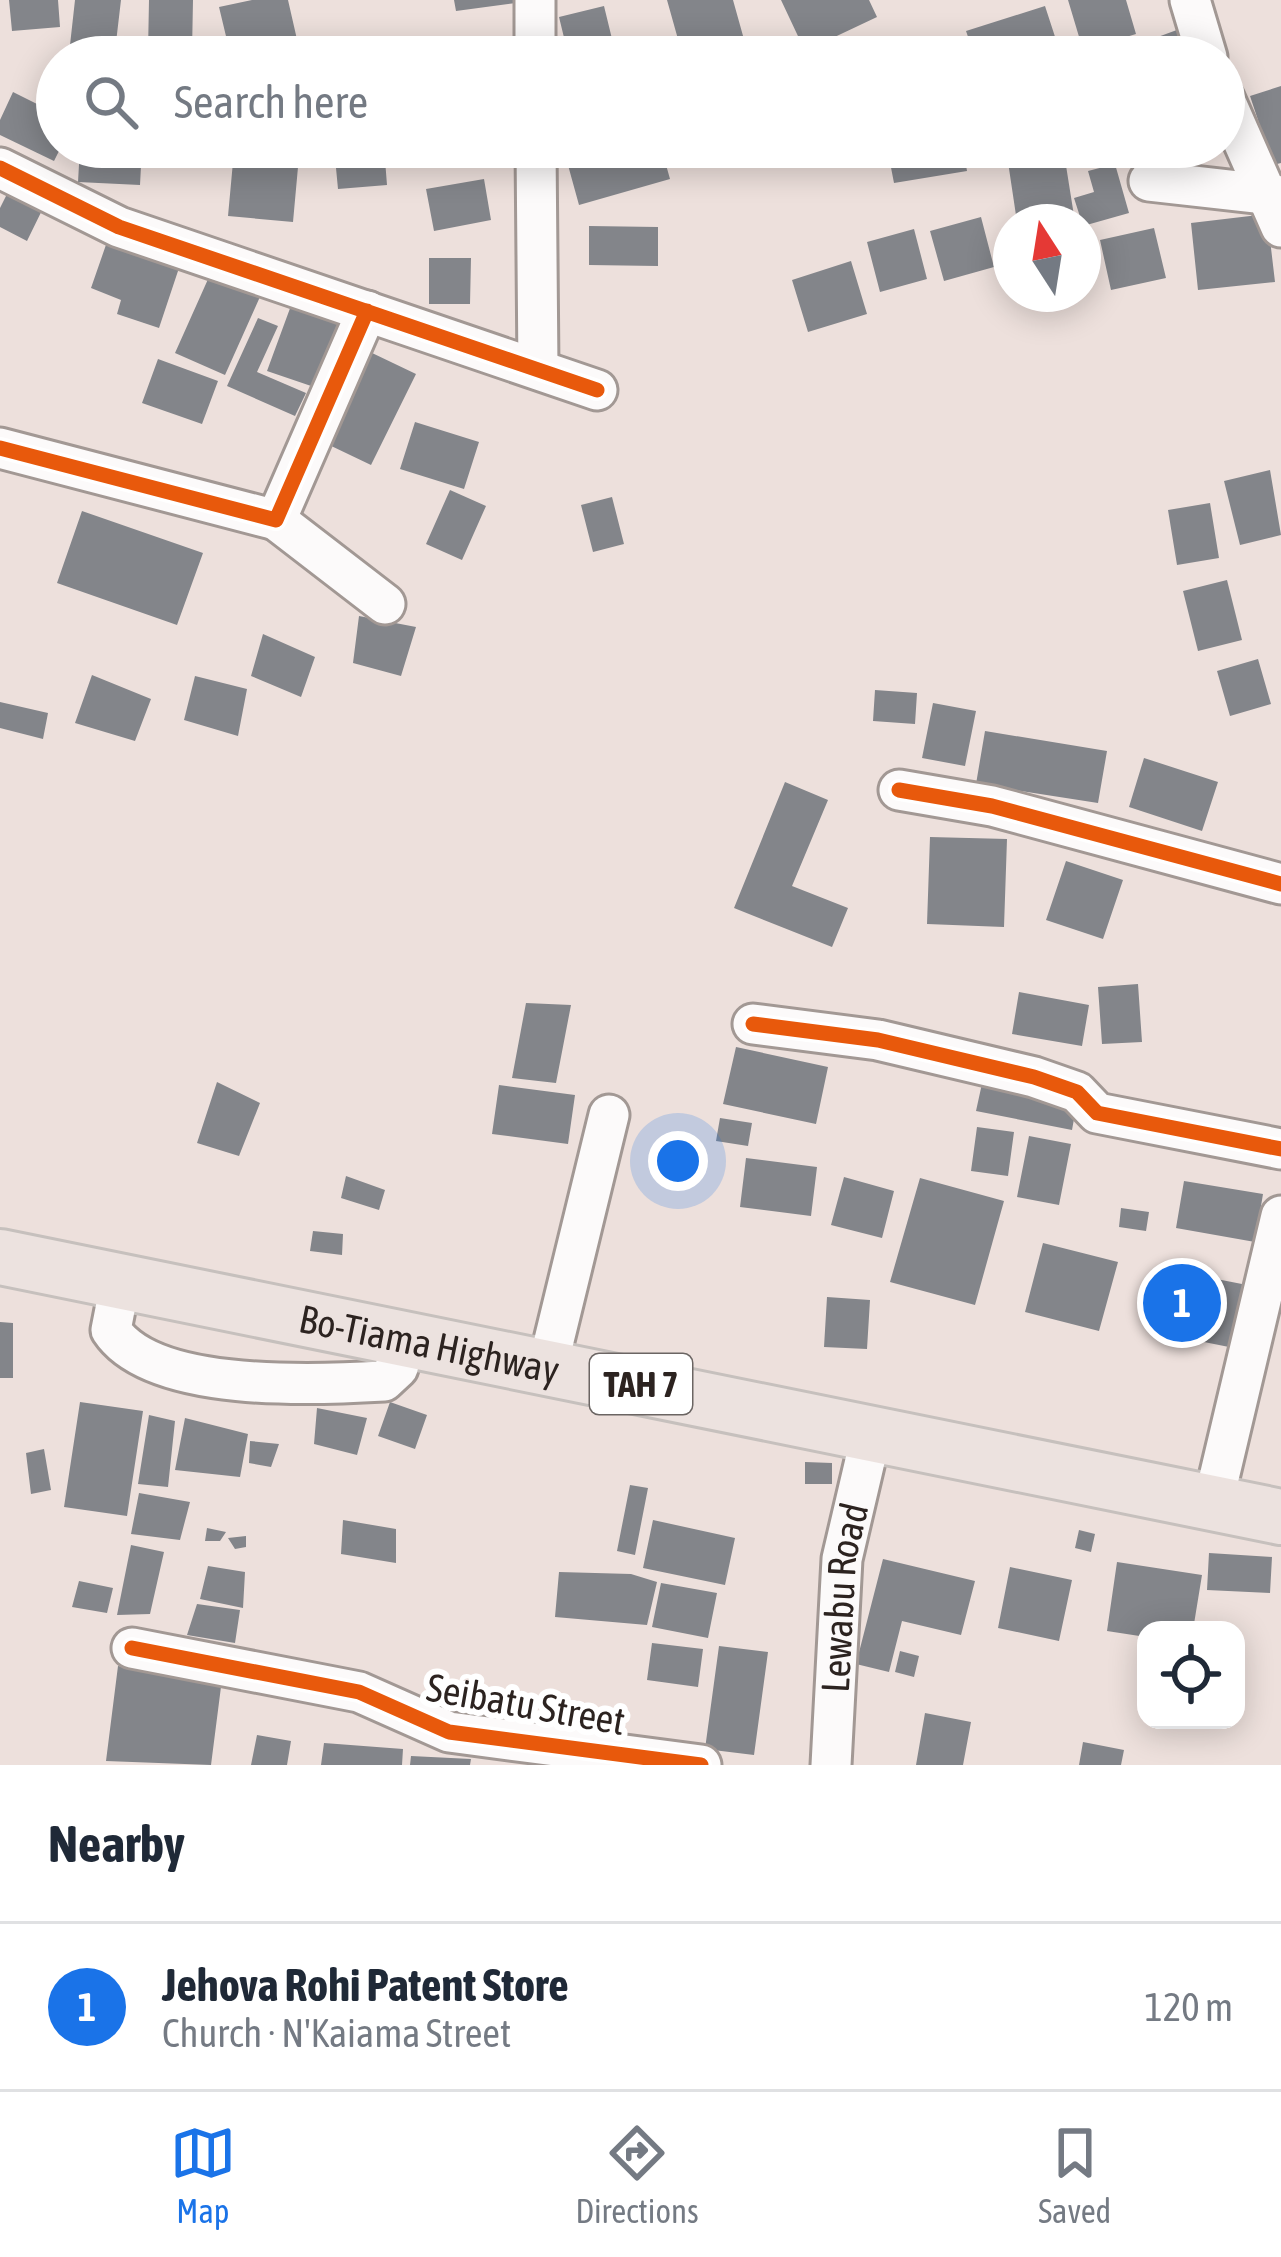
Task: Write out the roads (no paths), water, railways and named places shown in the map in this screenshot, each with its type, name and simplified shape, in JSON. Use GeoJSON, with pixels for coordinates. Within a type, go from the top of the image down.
{"type":"FeatureCollection","features":[{"type":"Feature","properties":{"kind":"highway","name":"Bo-Tiama Highway"},"geometry":{"type":"LineString","coordinates":[[0,1257],[1281,1517]]}},
{"type":"Feature","properties":{"kind":"street"},"geometry":{"type":"LineString","coordinates":[[535,0],[535,36]]}},
{"type":"Feature","properties":{"kind":"street"},"geometry":{"type":"LineString","coordinates":[[1190,0],[1201,36]]}},
{"type":"Feature","properties":{"kind":"street"},"geometry":{"type":"LineString","coordinates":[[1245,142],[1276,206]]}},
{"type":"Feature","properties":{"kind":"street"},"geometry":{"type":"LineString","coordinates":[[0,168],[119,227],[597,390]]}},
{"type":"Feature","properties":{"kind":"street"},"geometry":{"type":"LineString","coordinates":[[536,168],[538,369]]}},
{"type":"Feature","properties":{"kind":"street"},"geometry":{"type":"LineString","coordinates":[[1149,181],[1276,206]]}},
{"type":"Feature","properties":{"kind":"street"},"geometry":{"type":"LineString","coordinates":[[277,520],[367,311]]}},
{"type":"Feature","properties":{"kind":"street"},"geometry":{"type":"LineString","coordinates":[[0,448],[277,520],[385,604]]}},
{"type":"Feature","properties":{"kind":"street"},"geometry":{"type":"LineString","coordinates":[[899,790],[992,806],[1281,884]]}},
{"type":"Feature","properties":{"kind":"street"},"geometry":{"type":"LineString","coordinates":[[753,1024],[878,1040],[1012,1071],[1077,1092],[1097,1113],[1281,1150]]}},
{"type":"Feature","properties":{"kind":"street"},"geometry":{"type":"LineString","coordinates":[[548,1365],[609,1115]]}},
{"type":"Feature","properties":{"kind":"street"},"geometry":{"type":"LineString","coordinates":[[1214,1503],[1281,1216]]}},
{"type":"Feature","properties":{"kind":"street"},"geometry":{"type":"LineString","coordinates":[[120,1284],[111,1330],[123,1347],[196,1376],[384,1382],[398,1368],[406,1338]]}},
{"type":"Feature","properties":{"kind":"street","name":"Lewabu Road"},"geometry":{"type":"LineString","coordinates":[[831,1765],[842,1559],[872,1431]]}},
{"type":"Feature","properties":{"kind":"street","name":"Seibatu Street"},"geometry":{"type":"LineString","coordinates":[[133,1648],[358,1692],[449,1732],[701,1765]]}},
{"type":"Feature","properties":{"kind":"place","name":"Jehova Rohi Patent Store"},"geometry":{"type":"Point","coordinates":[1182,1303]}}]}
